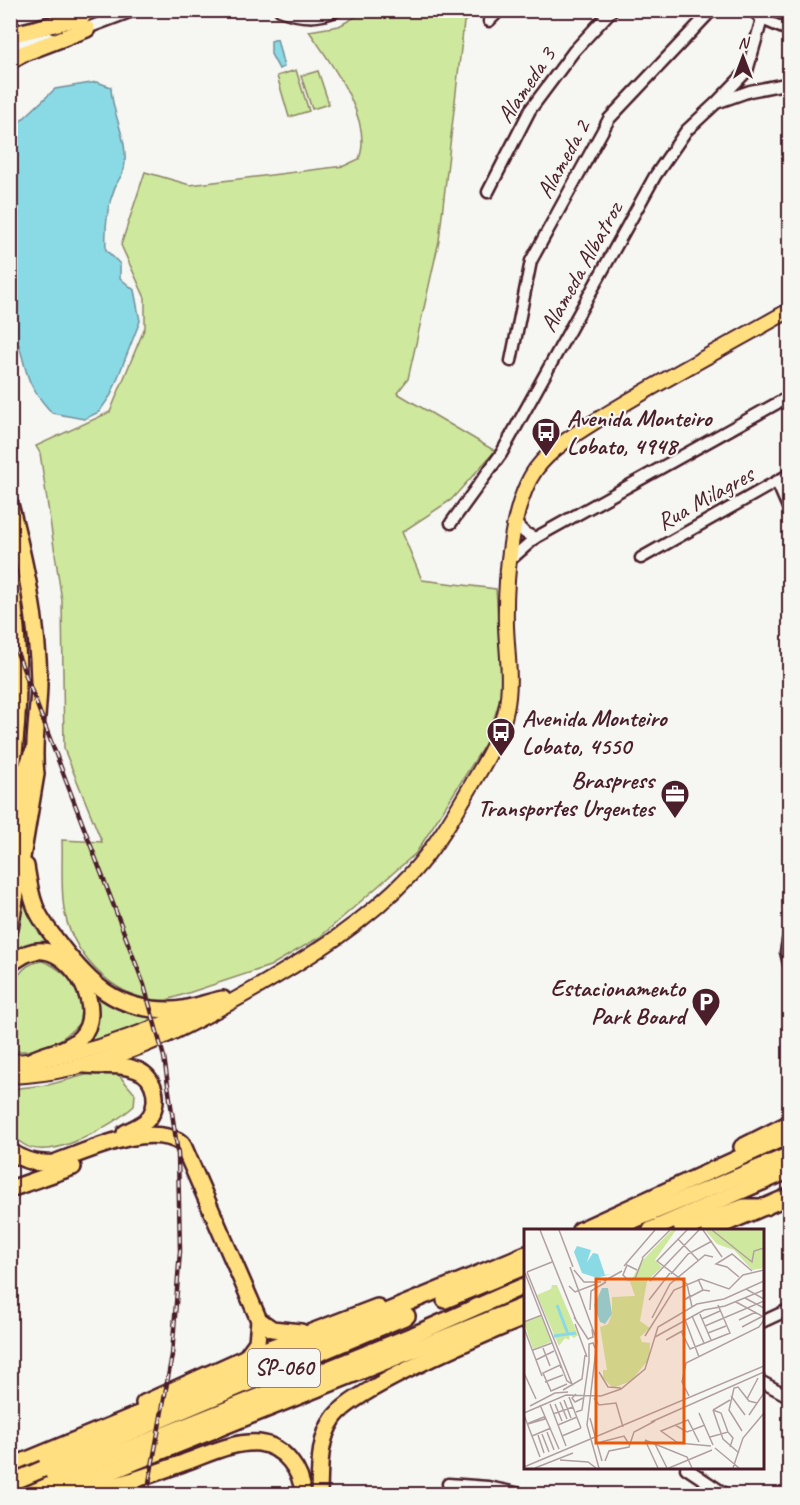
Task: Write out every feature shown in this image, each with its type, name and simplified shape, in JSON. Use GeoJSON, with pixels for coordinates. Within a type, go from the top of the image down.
{"type":"FeatureCollection","features":[{"type":"Feature","properties":{"kind":"highway"},"geometry":{"type":"LineString","coordinates":[[13,42],[84,23]]}},
{"type":"Feature","properties":{"kind":"highway"},"geometry":{"type":"LineString","coordinates":[[10,61],[84,23]]}},
{"type":"Feature","properties":{"kind":"highway"},"geometry":{"type":"LineString","coordinates":[[10,504],[27,570],[37,647],[39,684],[33,751],[36,774],[10,929]]}},
{"type":"Feature","properties":{"kind":"highway"},"geometry":{"type":"LineString","coordinates":[[10,575],[18,637],[17,720],[10,782]]}},
{"type":"Feature","properties":{"kind":"highway"},"geometry":{"type":"LineString","coordinates":[[10,870],[25,773],[33,751]]}},
{"type":"Feature","properties":{"kind":"highway"},"geometry":{"type":"LineString","coordinates":[[23,854],[31,894],[43,921],[68,956],[107,994],[135,1006],[170,1011],[223,999]]}},
{"type":"Feature","properties":{"kind":"highway"},"geometry":{"type":"LineString","coordinates":[[10,964],[27,953],[46,951],[54,954],[81,982],[91,1005],[91,1017],[82,1036],[60,1051],[30,1061]]}},
{"type":"Feature","properties":{"kind":"highway"},"geometry":{"type":"LineString","coordinates":[[82,1154],[147,1120],[156,1096],[150,1079],[145,1073],[118,1064],[86,1065]]}},
{"type":"Feature","properties":{"kind":"highway"},"geometry":{"type":"LineString","coordinates":[[638,1206],[678,1179],[789,1123]]}},
{"type":"Feature","properties":{"kind":"highway"},"geometry":{"type":"LineString","coordinates":[[10,1151],[29,1161],[42,1164],[144,1134],[166,1135],[182,1143],[204,1186],[259,1320],[257,1342],[246,1357]]}},
{"type":"Feature","properties":{"kind":"highway"},"geometry":{"type":"LineString","coordinates":[[582,1229],[638,1206],[789,1135]]}},
{"type":"Feature","properties":{"kind":"highway"},"geometry":{"type":"LineString","coordinates":[[10,1188],[143,1143],[154,1142],[173,1149],[204,1186]]}},
{"type":"Feature","properties":{"kind":"highway"},"geometry":{"type":"LineString","coordinates":[[612,1229],[789,1155]]}},
{"type":"Feature","properties":{"kind":"highway"},"geometry":{"type":"LineString","coordinates":[[653,1229],[789,1170]]}},
{"type":"Feature","properties":{"kind":"highway"},"geometry":{"type":"LineString","coordinates":[[712,1229],[789,1197]]}},
{"type":"Feature","properties":{"kind":"highway"},"geometry":{"type":"LineString","coordinates":[[685,1229],[744,1207],[766,1207]]}},
{"type":"Feature","properties":{"kind":"highway","name":"SP-060"},"geometry":{"type":"LineString","coordinates":[[15,1494],[41,1470],[119,1423],[524,1254]]}},
{"type":"Feature","properties":{"kind":"highway","name":"SP-060"},"geometry":{"type":"LineString","coordinates":[[10,1467],[41,1470],[524,1266]]}},
{"type":"Feature","properties":{"kind":"highway","name":"SP-060"},"geometry":{"type":"LineString","coordinates":[[10,1482],[429,1328],[524,1286]]}},
{"type":"Feature","properties":{"kind":"highway"},"geometry":{"type":"LineString","coordinates":[[429,1328],[457,1325],[524,1296]]}},
{"type":"Feature","properties":{"kind":"highway"},"geometry":{"type":"LineString","coordinates":[[119,1423],[150,1399],[246,1357],[387,1304],[418,1300]]}},
{"type":"Feature","properties":{"kind":"highway","name":"SP-060"},"geometry":{"type":"LineString","coordinates":[[55,1494],[524,1305]]}},
{"type":"Feature","properties":{"kind":"highway"},"geometry":{"type":"LineString","coordinates":[[319,1494],[326,1433],[333,1418],[344,1406],[357,1397],[432,1360],[524,1317]]}},
{"type":"Feature","properties":{"kind":"highway"},"geometry":{"type":"LineString","coordinates":[[259,1320],[278,1330],[310,1332]]}},
{"type":"Feature","properties":{"kind":"highway"},"geometry":{"type":"LineString","coordinates":[[69,1494],[134,1480],[232,1446],[256,1443],[266,1445],[285,1456],[299,1474],[303,1494]]}},
{"type":"Feature","properties":{"kind":"highway"},"geometry":{"type":"LineString","coordinates":[[10,1482],[15,1494]]}},
{"type":"Feature","properties":{"kind":"main road"},"geometry":{"type":"LineString","coordinates":[[12,1076],[46,1073],[86,1065],[134,1051],[185,1028],[318,952],[395,890],[421,863],[443,833],[488,758],[506,711],[509,681],[506,608],[510,560],[516,524],[528,482],[546,458],[563,443],[640,394],[788,314]]}},
{"type":"Feature","properties":{"kind":"main road"},"geometry":{"type":"LineString","coordinates":[[11,1062],[30,1061],[102,1047],[253,989]]}},
{"type":"Feature","properties":{"kind":"street"},"geometry":{"type":"LineString","coordinates":[[84,23],[99,10]]}},
{"type":"Feature","properties":{"kind":"street"},"geometry":{"type":"LineString","coordinates":[[84,23],[135,10]]}},
{"type":"Feature","properties":{"kind":"street"},"geometry":{"type":"LineString","coordinates":[[280,10],[305,17],[319,17],[338,10]]}},
{"type":"Feature","properties":{"kind":"street"},"geometry":{"type":"LineString","coordinates":[[489,21],[500,10]]}},
{"type":"Feature","properties":{"kind":"street","name":"Alameda 3"},"geometry":{"type":"LineString","coordinates":[[488,192],[530,110],[573,51],[612,10]]}},
{"type":"Feature","properties":{"kind":"street","name":"Alameda 2"},"geometry":{"type":"LineString","coordinates":[[511,361],[531,261],[609,119],[712,10]]}},
{"type":"Feature","properties":{"kind":"street"},"geometry":{"type":"LineString","coordinates":[[752,10],[762,19],[789,31]]}},
{"type":"Feature","properties":{"kind":"street"},"geometry":{"type":"LineString","coordinates":[[716,103],[747,71],[762,19]]}},
{"type":"Feature","properties":{"kind":"street","name":"Alameda Albatroz"},"geometry":{"type":"LineString","coordinates":[[451,523],[501,454],[655,176],[686,131],[716,103],[750,91],[789,83]]}},
{"type":"Feature","properties":{"kind":"street"},"geometry":{"type":"LineString","coordinates":[[510,560],[535,538],[789,396]]}},
{"type":"Feature","properties":{"kind":"street","name":"Rua Milagres"},"geometry":{"type":"LineString","coordinates":[[641,558],[789,474]]}},
{"type":"Feature","properties":{"kind":"street"},"geometry":{"type":"LineString","coordinates":[[777,482],[789,512]]}},
{"type":"Feature","properties":{"kind":"street"},"geometry":{"type":"LineString","coordinates":[[516,524],[525,533],[535,538]]}},
{"type":"Feature","properties":{"kind":"street"},"geometry":{"type":"LineString","coordinates":[[789,929],[786,952],[789,968]]}},
{"type":"Feature","properties":{"kind":"street"},"geometry":{"type":"LineString","coordinates":[[764,1321],[789,1309]]}},
{"type":"Feature","properties":{"kind":"street"},"geometry":{"type":"LineString","coordinates":[[764,1383],[789,1397]]}},
{"type":"Feature","properties":{"kind":"street"},"geometry":{"type":"LineString","coordinates":[[689,1469],[725,1494]]}},
{"type":"Feature","properties":{"kind":"street"},"geometry":{"type":"LineString","coordinates":[[451,1489],[488,1487],[521,1494]]}},
{"type":"Feature","properties":{"kind":"green space"},"geometry":{"type":"Polygon","coordinates":[[[366,11],[476,11],[464,22],[439,241],[408,379],[397,393],[495,451],[451,500],[402,532],[422,580],[496,589],[503,689],[487,741],[416,853],[320,937],[270,966],[167,1000],[149,999],[116,986],[89,962],[78,947],[70,930],[63,905],[62,840],[102,842],[64,749],[62,601],[40,453],[36,446],[110,412],[145,327],[145,298],[121,245],[145,172],[190,185],[344,166],[359,159],[362,144],[360,127],[348,92],[309,31],[339,26],[366,11]]]}},
{"type":"Feature","properties":{"kind":"green space"},"geometry":{"type":"Polygon","coordinates":[[[296,70],[309,111],[289,117],[277,76],[296,70]]]}},
{"type":"Feature","properties":{"kind":"green space"},"geometry":{"type":"Polygon","coordinates":[[[318,71],[329,104],[312,109],[301,76],[318,71]]]}},
{"type":"Feature","properties":{"kind":"green space"},"geometry":{"type":"Polygon","coordinates":[[[24,888],[101,991],[180,1011],[86,1043],[97,1019],[93,993],[36,944],[22,946],[14,954],[24,888]]]}},
{"type":"Feature","properties":{"kind":"green space"},"geometry":{"type":"Polygon","coordinates":[[[42,961],[60,971],[76,987],[83,1001],[83,1019],[68,1034],[52,1045],[33,1050],[11,1051],[10,1011],[15,984],[20,973],[29,965],[42,961]]]}},
{"type":"Feature","properties":{"kind":"green space"},"geometry":{"type":"Polygon","coordinates":[[[104,1070],[117,1073],[135,1094],[134,1106],[112,1123],[81,1139],[49,1149],[35,1149],[23,1144],[13,1135],[9,1121],[10,1089],[48,1085],[104,1070]]]}},
{"type":"Feature","properties":{"kind":"water"},"geometry":{"type":"Polygon","coordinates":[[[277,39],[284,67],[279,69],[271,54],[271,41],[277,39]]]}},
{"type":"Feature","properties":{"kind":"water"},"geometry":{"type":"Polygon","coordinates":[[[97,82],[111,87],[123,138],[125,159],[124,169],[109,205],[106,250],[120,264],[120,278],[134,290],[140,321],[111,395],[99,412],[84,419],[52,413],[40,399],[30,382],[11,324],[10,131],[55,89],[97,82]]]}},
{"type":"Feature","properties":{"kind":"waterway"},"geometry":{"type":"LineString","coordinates":[[10,344],[19,340]]}},
{"type":"Feature","properties":{"kind":"railway"},"geometry":{"type":"LineString","coordinates":[[10,634],[144,985],[164,1057],[178,1154],[180,1251],[172,1355],[147,1494]]}},
{"type":"Feature","properties":{"kind":"place","name":"Avenida Monteiro Lobato, 4948"},"geometry":{"type":"Point","coordinates":[546,458]}},
{"type":"Feature","properties":{"kind":"place","name":"Avenida Monteiro Lobato, 4550"},"geometry":{"type":"Point","coordinates":[501,758]}},
{"type":"Feature","properties":{"kind":"place","name":"Braspress Transportes Urgentes"},"geometry":{"type":"Point","coordinates":[675,820]}},
{"type":"Feature","properties":{"kind":"place","name":"Estacionamento Park Board"},"geometry":{"type":"Point","coordinates":[706,1028]}}]}
